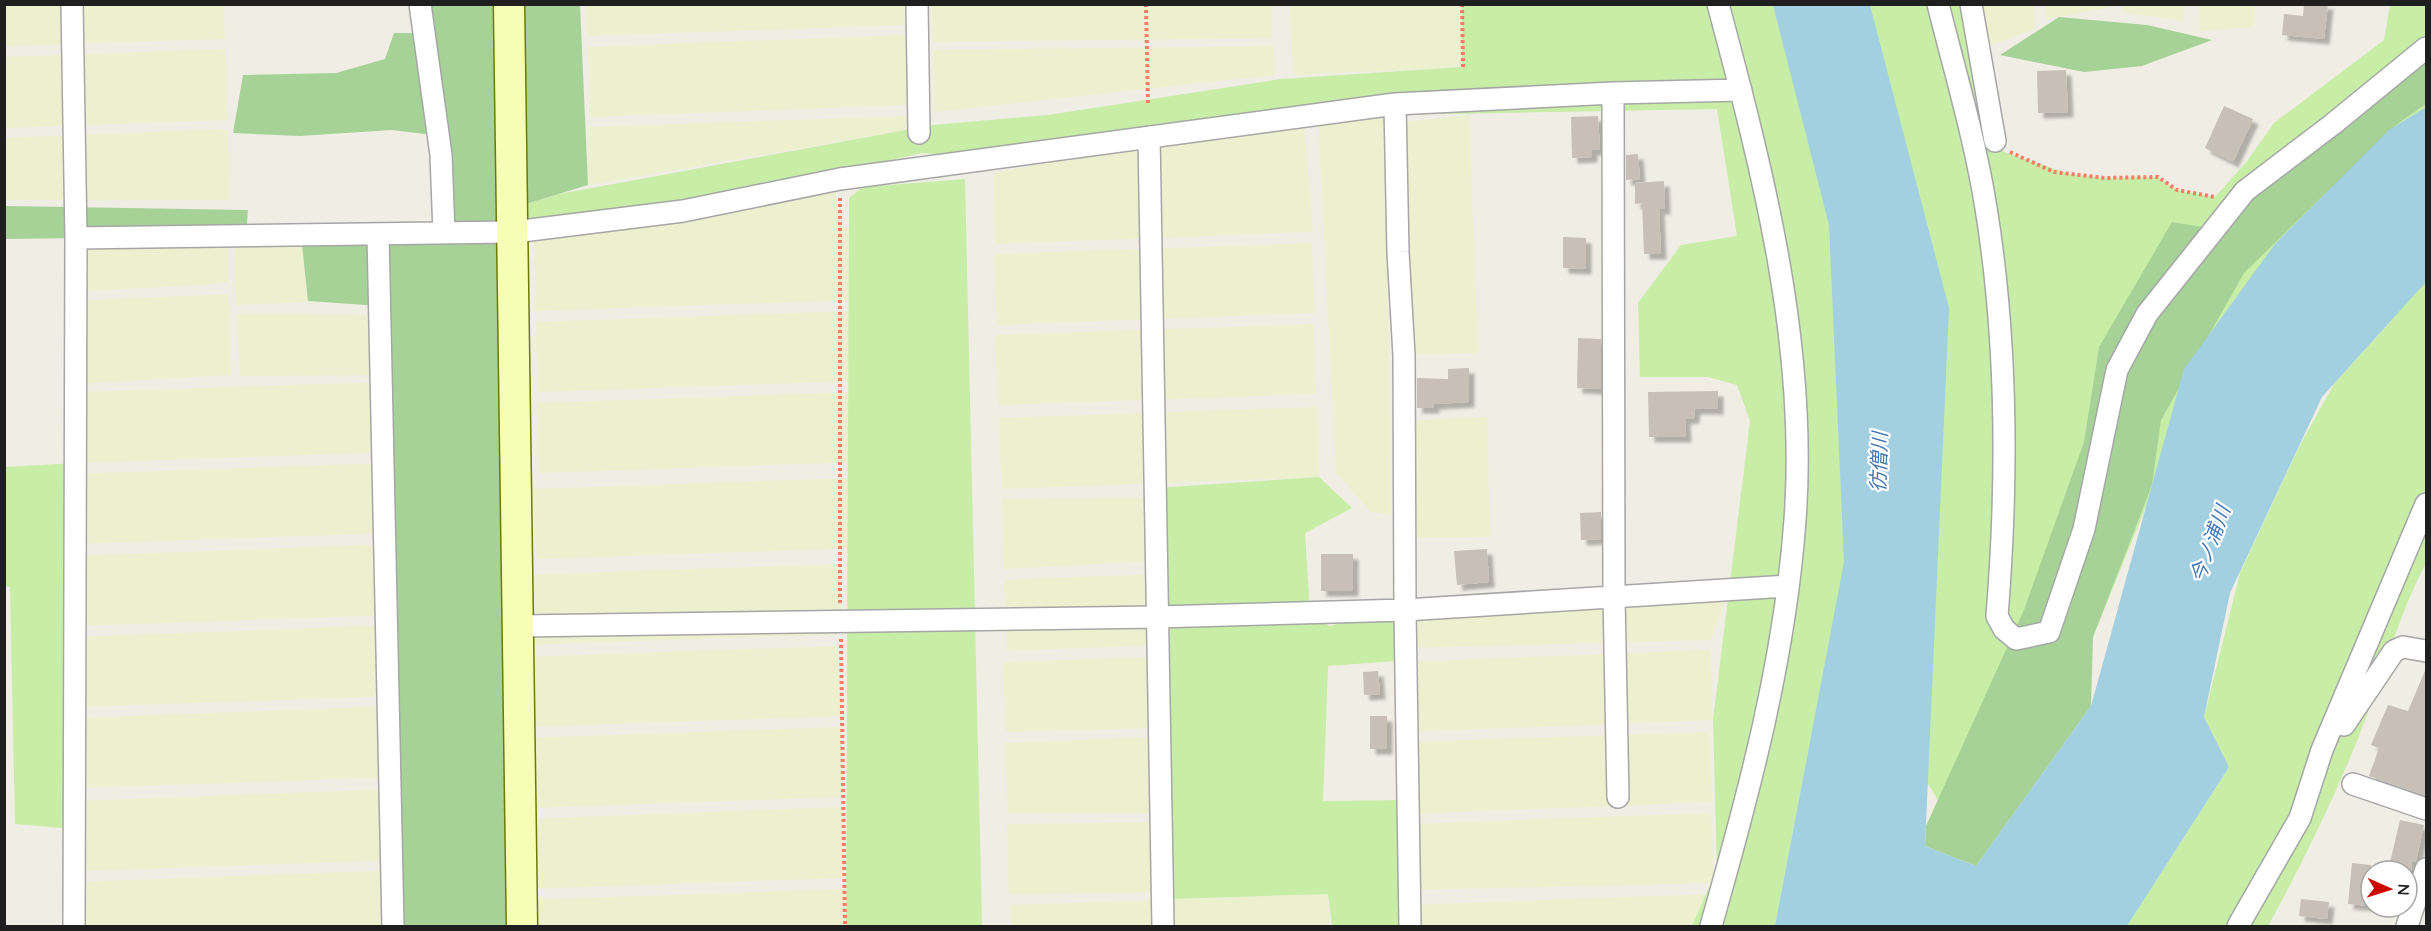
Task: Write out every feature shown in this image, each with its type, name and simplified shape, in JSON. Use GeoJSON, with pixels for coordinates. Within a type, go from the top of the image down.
{"type":"FeatureCollection","features":[{"type":"Feature","properties":{"kind":"street"},"geometry":{"type":"LineString","coordinates":[[72,4],[76,238],[74,927]]}},
{"type":"Feature","properties":{"kind":"street"},"geometry":{"type":"LineString","coordinates":[[420,4],[441,155],[444,233]]}},
{"type":"Feature","properties":{"kind":"street"},"geometry":{"type":"LineString","coordinates":[[509,4],[520,626],[522,927]]}},
{"type":"Feature","properties":{"kind":"street"},"geometry":{"type":"LineString","coordinates":[[916,4],[919,133]]}},
{"type":"Feature","properties":{"kind":"street"},"geometry":{"type":"LineString","coordinates":[[1711,927],[1751,788],[1781,636],[1795,520],[1795,435],[1791,353],[1767,192],[1718,4]]}},
{"type":"Feature","properties":{"kind":"street"},"geometry":{"type":"LineString","coordinates":[[1938,4],[1968,120],[1986,208],[1997,298],[2006,418],[2004,522],[1997,616],[2004,629],[2016,639],[2049,632],[2084,529],[2117,370],[2147,314],[2245,191],[2334,124],[2427,48]]}},
{"type":"Feature","properties":{"kind":"street"},"geometry":{"type":"LineString","coordinates":[[1971,4],[1995,141]]}},
{"type":"Feature","properties":{"kind":"street"},"geometry":{"type":"LineString","coordinates":[[76,238],[514,232],[683,211],[840,179],[1395,104],[1613,93],[1741,90]]}},
{"type":"Feature","properties":{"kind":"street"},"geometry":{"type":"LineString","coordinates":[[1613,93],[1614,597],[1618,797]]}},
{"type":"Feature","properties":{"kind":"street"},"geometry":{"type":"LineString","coordinates":[[1395,104],[1398,252],[1404,355],[1404,610],[1410,927]]}},
{"type":"Feature","properties":{"kind":"street"},"geometry":{"type":"LineString","coordinates":[[1149,137],[1162,927]]}},
{"type":"Feature","properties":{"kind":"street"},"geometry":{"type":"LineString","coordinates":[[378,234],[393,927]]}},
{"type":"Feature","properties":{"kind":"street"},"geometry":{"type":"LineString","coordinates":[[2300,818],[2322,750],[2427,504]]}},
{"type":"Feature","properties":{"kind":"street"},"geometry":{"type":"LineString","coordinates":[[520,626],[1157,617],[1404,610],[1787,586]]}},
{"type":"Feature","properties":{"kind":"street"},"geometry":{"type":"LineString","coordinates":[[2238,927],[2300,818],[2332,746],[2354,708],[2394,651],[2403,647],[2427,651]]}},
{"type":"Feature","properties":{"kind":"street"},"geometry":{"type":"LineString","coordinates":[[2353,784],[2427,809]]}},
{"type":"Feature","properties":{"kind":"street"},"geometry":{"type":"LineString","coordinates":[[2407,927],[2427,869]]}},
{"type":"Feature","properties":{"kind":"path"},"geometry":{"type":"LineString","coordinates":[[1146,4],[1148,103]]}},
{"type":"Feature","properties":{"kind":"path"},"geometry":{"type":"LineString","coordinates":[[1462,4],[1463,67]]}},
{"type":"Feature","properties":{"kind":"path"},"geometry":{"type":"LineString","coordinates":[[1995,141],[2007,151],[2054,172],[2105,178],[2158,177],[2177,190],[2216,197],[2224,191]]}},
{"type":"Feature","properties":{"kind":"path"},"geometry":{"type":"LineString","coordinates":[[840,179],[840,621],[845,927]]}},
{"type":"Feature","properties":{"kind":"green space"},"geometry":{"type":"Polygon","coordinates":[[[1462,4],[1969,5],[1993,148],[2069,174],[2105,178],[2158,177],[2177,190],[2215,197],[2247,161],[2274,123],[2384,40],[2390,5],[2426,5],[2426,563],[2397,629],[2366,719],[2347,765],[2315,835],[2268,926],[2127,926],[2229,767],[2204,717],[2240,573],[2300,445],[2334,384],[2391,321],[2224,315],[2093,637],[1976,866],[1929,785],[1812,731],[1775,926],[1692,926],[1717,869],[1713,720],[1750,421],[1737,385],[1708,377],[1640,377],[1638,303],[1681,245],[1737,236],[1717,109],[1289,117],[985,158],[922,153],[653,214],[514,232],[513,208],[559,194],[933,125],[1048,115],[1281,79],[1462,67],[1462,4]]]}},
{"type":"Feature","properties":{"kind":"green space"},"geometry":{"type":"Polygon","coordinates":[[[4,5],[224,5],[225,39],[5,46],[4,5]]]}},
{"type":"Feature","properties":{"kind":"green space"},"geometry":{"type":"Polygon","coordinates":[[[420,5],[580,5],[588,185],[513,208],[510,926],[397,926],[380,306],[308,301],[301,235],[444,233],[434,135],[391,130],[300,136],[233,133],[243,75],[336,73],[385,59],[394,33],[423,33],[420,5]]]}},
{"type":"Feature","properties":{"kind":"green space"},"geometry":{"type":"Polygon","coordinates":[[[586,5],[905,5],[905,25],[587,36],[586,5]]]}},
{"type":"Feature","properties":{"kind":"green space"},"geometry":{"type":"Polygon","coordinates":[[[932,5],[1272,5],[1272,38],[933,42],[932,5]]]}},
{"type":"Feature","properties":{"kind":"green space"},"geometry":{"type":"Polygon","coordinates":[[[1289,5],[1462,5],[1463,67],[1294,75],[1289,5]]]}},
{"type":"Feature","properties":{"kind":"green space"},"geometry":{"type":"Polygon","coordinates":[[[1979,5],[2034,5],[2034,29],[1989,46],[1979,5]]]}},
{"type":"Feature","properties":{"kind":"green space"},"geometry":{"type":"Polygon","coordinates":[[[2046,5],[2107,5],[2107,8],[2046,19],[2046,5]]]}},
{"type":"Feature","properties":{"kind":"green space"},"geometry":{"type":"Polygon","coordinates":[[[2122,5],[2184,5],[2183,21],[2122,12],[2122,5]]]}},
{"type":"Feature","properties":{"kind":"green space"},"geometry":{"type":"Polygon","coordinates":[[[2200,5],[2255,5],[2253,27],[2199,31],[2200,5]]]}},
{"type":"Feature","properties":{"kind":"green space"},"geometry":{"type":"Polygon","coordinates":[[[2059,17],[2147,25],[2212,40],[2142,66],[2084,72],[2000,55],[2059,17]]]}},
{"type":"Feature","properties":{"kind":"green space"},"geometry":{"type":"Polygon","coordinates":[[[905,35],[908,105],[590,117],[588,47],[905,35]]]}},
{"type":"Feature","properties":{"kind":"green space"},"geometry":{"type":"Polygon","coordinates":[[[1273,46],[1275,75],[934,112],[933,50],[1273,46]]]}},
{"type":"Feature","properties":{"kind":"green space"},"geometry":{"type":"Polygon","coordinates":[[[2426,48],[2426,104],[2396,125],[2244,273],[2161,420],[2152,485],[2093,637],[2091,706],[1976,866],[1925,846],[1926,826],[2024,610],[2084,442],[2099,347],[2172,222],[2214,229],[2426,48]]]}},
{"type":"Feature","properties":{"kind":"green space"},"geometry":{"type":"Polygon","coordinates":[[[225,49],[228,120],[5,128],[4,57],[225,49]]]}},
{"type":"Feature","properties":{"kind":"green space"},"geometry":{"type":"Polygon","coordinates":[[[1385,105],[1391,515],[1371,512],[1336,472],[1318,114],[1385,105]]]}},
{"type":"Feature","properties":{"kind":"green space"},"geometry":{"type":"Polygon","coordinates":[[[1469,115],[1478,353],[1404,355],[1396,123],[1469,115]]]}},
{"type":"Feature","properties":{"kind":"green space"},"geometry":{"type":"Polygon","coordinates":[[[907,116],[906,130],[588,185],[589,127],[907,116]]]}},
{"type":"Feature","properties":{"kind":"green space"},"geometry":{"type":"Polygon","coordinates":[[[1303,116],[1313,232],[995,244],[993,173],[1303,116]]]}},
{"type":"Feature","properties":{"kind":"green space"},"geometry":{"type":"Polygon","coordinates":[[[228,129],[229,200],[5,200],[4,138],[228,129]]]}},
{"type":"Feature","properties":{"kind":"green space"},"geometry":{"type":"Polygon","coordinates":[[[965,179],[982,926],[846,926],[849,198],[863,187],[965,179]]]}},
{"type":"Feature","properties":{"kind":"green space"},"geometry":{"type":"Polygon","coordinates":[[[835,188],[840,225],[851,230],[854,300],[536,311],[534,241],[835,188]]]}},
{"type":"Feature","properties":{"kind":"green space"},"geometry":{"type":"Polygon","coordinates":[[[5,206],[248,210],[246,236],[5,239],[5,206]]]}},
{"type":"Feature","properties":{"kind":"green space"},"geometry":{"type":"Polygon","coordinates":[[[301,235],[308,302],[236,305],[235,236],[301,235]]]}},
{"type":"Feature","properties":{"kind":"green space"},"geometry":{"type":"Polygon","coordinates":[[[228,236],[228,283],[76,292],[76,238],[228,236]]]}},
{"type":"Feature","properties":{"kind":"green space"},"geometry":{"type":"Polygon","coordinates":[[[1312,243],[1314,313],[997,325],[994,254],[1312,243]]]}},
{"type":"Feature","properties":{"kind":"green space"},"geometry":{"type":"Polygon","coordinates":[[[228,294],[231,375],[76,384],[76,301],[228,294]]]}},
{"type":"Feature","properties":{"kind":"green space"},"geometry":{"type":"Polygon","coordinates":[[[854,311],[856,381],[538,392],[536,322],[854,311]]]}},
{"type":"Feature","properties":{"kind":"green space"},"geometry":{"type":"Polygon","coordinates":[[[237,314],[380,315],[381,375],[240,376],[237,314]]]}},
{"type":"Feature","properties":{"kind":"green space"},"geometry":{"type":"Polygon","coordinates":[[[1313,324],[1316,394],[998,405],[995,335],[1313,324]]]}},
{"type":"Feature","properties":{"kind":"green space"},"geometry":{"type":"Polygon","coordinates":[[[387,382],[389,452],[76,463],[76,392],[387,382]]]}},
{"type":"Feature","properties":{"kind":"green space"},"geometry":{"type":"Polygon","coordinates":[[[855,392],[857,462],[539,473],[537,403],[855,392]]]}},
{"type":"Feature","properties":{"kind":"green space"},"geometry":{"type":"Polygon","coordinates":[[[1317,407],[1319,477],[1002,489],[999,418],[1317,407]]]}},
{"type":"Feature","properties":{"kind":"green space"},"geometry":{"type":"Polygon","coordinates":[[[1487,417],[1490,537],[1404,538],[1404,421],[1487,417]]]}},
{"type":"Feature","properties":{"kind":"green space"},"geometry":{"type":"Polygon","coordinates":[[[76,463],[74,829],[15,824],[10,587],[5,586],[5,467],[76,463]]]}},
{"type":"Feature","properties":{"kind":"green space"},"geometry":{"type":"Polygon","coordinates":[[[388,463],[391,533],[73,544],[70,474],[388,463]]]}},
{"type":"Feature","properties":{"kind":"green space"},"geometry":{"type":"Polygon","coordinates":[[[1319,477],[1352,508],[1305,533],[1310,612],[1329,626],[1405,610],[1396,661],[1328,666],[1323,801],[1408,800],[1403,926],[1332,926],[1328,894],[1172,899],[1155,488],[1319,477]]]}},
{"type":"Feature","properties":{"kind":"green space"},"geometry":{"type":"Polygon","coordinates":[[[852,478],[855,548],[537,559],[534,489],[852,478]]]}},
{"type":"Feature","properties":{"kind":"green space"},"geometry":{"type":"Polygon","coordinates":[[[1155,498],[1156,561],[1004,569],[1002,499],[1155,498]]]}},
{"type":"Feature","properties":{"kind":"green space"},"geometry":{"type":"Polygon","coordinates":[[[392,544],[394,615],[76,626],[74,556],[392,544]]]}},
{"type":"Feature","properties":{"kind":"green space"},"geometry":{"type":"Polygon","coordinates":[[[839,564],[842,634],[524,645],[522,575],[839,564]]]}},
{"type":"Feature","properties":{"kind":"green space"},"geometry":{"type":"Polygon","coordinates":[[[1156,574],[1160,645],[1007,651],[1004,580],[1156,574]]]}},
{"type":"Feature","properties":{"kind":"green space"},"geometry":{"type":"Polygon","coordinates":[[[1729,590],[1711,640],[1405,648],[1409,610],[1729,590]]]}},
{"type":"Feature","properties":{"kind":"green space"},"geometry":{"type":"Polygon","coordinates":[[[394,625],[396,696],[79,707],[76,637],[394,625]]]}},
{"type":"Feature","properties":{"kind":"green space"},"geometry":{"type":"Polygon","coordinates":[[[838,646],[841,716],[523,727],[521,657],[838,646]]]}},
{"type":"Feature","properties":{"kind":"green space"},"geometry":{"type":"Polygon","coordinates":[[[1710,650],[1713,720],[1407,732],[1405,662],[1710,650]]]}},
{"type":"Feature","properties":{"kind":"green space"},"geometry":{"type":"Polygon","coordinates":[[[1161,657],[1164,728],[1006,732],[1003,662],[1161,657]]]}},
{"type":"Feature","properties":{"kind":"green space"},"geometry":{"type":"Polygon","coordinates":[[[395,706],[398,777],[80,788],[77,718],[395,706]]]}},
{"type":"Feature","properties":{"kind":"green space"},"geometry":{"type":"Polygon","coordinates":[[[841,727],[843,797],[526,808],[523,738],[841,727]]]}},
{"type":"Feature","properties":{"kind":"green space"},"geometry":{"type":"Polygon","coordinates":[[[1709,732],[1712,802],[1408,814],[1407,742],[1709,732]]]}},
{"type":"Feature","properties":{"kind":"green space"},"geometry":{"type":"Polygon","coordinates":[[[1159,737],[1167,813],[1008,813],[1005,743],[1159,737]]]}},
{"type":"Feature","properties":{"kind":"green space"},"geometry":{"type":"Polygon","coordinates":[[[394,789],[397,860],[79,871],[76,801],[394,789]]]}},
{"type":"Feature","properties":{"kind":"green space"},"geometry":{"type":"Polygon","coordinates":[[[842,807],[845,878],[527,889],[524,819],[842,807]]]}},
{"type":"Feature","properties":{"kind":"green space"},"geometry":{"type":"Polygon","coordinates":[[[1711,813],[1714,883],[1410,890],[1408,824],[1711,813]]]}},
{"type":"Feature","properties":{"kind":"green space"},"geometry":{"type":"Polygon","coordinates":[[[1161,822],[1162,892],[1009,894],[1007,824],[1161,822]]]}},
{"type":"Feature","properties":{"kind":"green space"},"geometry":{"type":"Polygon","coordinates":[[[397,870],[398,926],[80,926],[79,882],[397,870]]]}},
{"type":"Feature","properties":{"kind":"green space"},"geometry":{"type":"Polygon","coordinates":[[[845,889],[847,926],[529,926],[528,900],[845,889]]]}},
{"type":"Feature","properties":{"kind":"green space"},"geometry":{"type":"Polygon","coordinates":[[[1328,894],[1329,926],[1011,926],[1010,905],[1328,894]]]}},
{"type":"Feature","properties":{"kind":"green space"},"geometry":{"type":"Polygon","coordinates":[[[1713,894],[1714,926],[1410,926],[1410,905],[1713,894]]]}},
{"type":"Feature","properties":{"kind":"water"},"geometry":{"type":"Polygon","coordinates":[[[1773,5],[1870,5],[1949,308],[1925,846],[1976,866],[2091,706],[2184,369],[2275,244],[2389,130],[2426,107],[2426,282],[2322,397],[2230,593],[2204,717],[2229,767],[2127,926],[1775,926],[1844,562],[1829,225],[1773,5]]]}},
{"type":"Feature","properties":{"kind":"building"},"geometry":{"type":"Polygon","coordinates":[[[2304,4],[2328,4],[2324,39],[2282,35],[2284,14],[2303,16],[2304,4]]]}},
{"type":"Feature","properties":{"kind":"building"},"geometry":{"type":"Polygon","coordinates":[[[2066,70],[2068,112],[2038,113],[2037,71],[2066,70]]]}},
{"type":"Feature","properties":{"kind":"building"},"geometry":{"type":"Polygon","coordinates":[[[2224,106],[2253,119],[2233,162],[2205,148],[2224,106]]]}},
{"type":"Feature","properties":{"kind":"building"},"geometry":{"type":"Polygon","coordinates":[[[1598,116],[1600,150],[1592,150],[1592,157],[1572,158],[1571,117],[1598,116]]]}},
{"type":"Feature","properties":{"kind":"building"},"geometry":{"type":"Polygon","coordinates":[[[1638,154],[1640,179],[1626,180],[1626,155],[1638,154]]]}},
{"type":"Feature","properties":{"kind":"building"},"geometry":{"type":"Polygon","coordinates":[[[1664,181],[1665,209],[1659,209],[1661,254],[1644,254],[1642,203],[1635,204],[1635,183],[1664,181]]]}},
{"type":"Feature","properties":{"kind":"building"},"geometry":{"type":"Polygon","coordinates":[[[1563,237],[1586,238],[1586,269],[1563,268],[1563,237]]]}},
{"type":"Feature","properties":{"kind":"building"},"geometry":{"type":"Polygon","coordinates":[[[1578,338],[1601,339],[1601,389],[1577,388],[1578,338]]]}},
{"type":"Feature","properties":{"kind":"building"},"geometry":{"type":"Polygon","coordinates":[[[1469,368],[1469,402],[1434,404],[1434,408],[1417,408],[1417,378],[1448,379],[1448,369],[1469,368]]]}},
{"type":"Feature","properties":{"kind":"building"},"geometry":{"type":"Polygon","coordinates":[[[1718,391],[1718,409],[1695,409],[1694,418],[1685,419],[1686,437],[1649,437],[1648,392],[1718,391]]]}},
{"type":"Feature","properties":{"kind":"building"},"geometry":{"type":"Polygon","coordinates":[[[1601,512],[1601,539],[1581,540],[1580,513],[1601,512]]]}},
{"type":"Feature","properties":{"kind":"building"},"geometry":{"type":"Polygon","coordinates":[[[1487,549],[1489,582],[1457,585],[1454,551],[1487,549]]]}},
{"type":"Feature","properties":{"kind":"building"},"geometry":{"type":"Polygon","coordinates":[[[1321,554],[1353,554],[1353,591],[1321,591],[1321,554]]]}},
{"type":"Feature","properties":{"kind":"building"},"geometry":{"type":"Polygon","coordinates":[[[2427,666],[2427,796],[2369,776],[2379,748],[2371,745],[2388,705],[2408,711],[2427,666]]]}},
{"type":"Feature","properties":{"kind":"building"},"geometry":{"type":"Polygon","coordinates":[[[1378,671],[1380,694],[1364,695],[1363,672],[1378,671]]]}},
{"type":"Feature","properties":{"kind":"building"},"geometry":{"type":"Polygon","coordinates":[[[1370,716],[1387,716],[1387,749],[1370,749],[1370,716]]]}},
{"type":"Feature","properties":{"kind":"building"},"geometry":{"type":"Polygon","coordinates":[[[2400,820],[2424,825],[2416,859],[2391,859],[2400,820]]]}},
{"type":"Feature","properties":{"kind":"building"},"geometry":{"type":"Polygon","coordinates":[[[2352,863],[2359,864],[2359,905],[2348,904],[2352,863]]]}},
{"type":"Feature","properties":{"kind":"building"},"geometry":{"type":"Polygon","coordinates":[[[2301,899],[2329,902],[2327,919],[2299,916],[2301,899]]]}},
{"type":"Feature","properties":{"kind":"water label","name":"彷僧川"},"geometry":{"type":"Point","coordinates":[1879,462]}},
{"type":"Feature","properties":{"kind":"water label","name":"今ノ浦川"},"geometry":{"type":"Point","coordinates":[2210,544]}}]}
